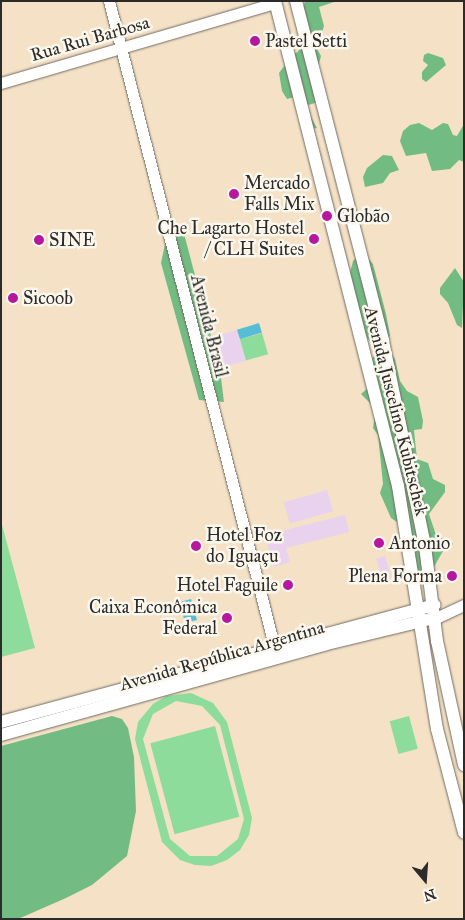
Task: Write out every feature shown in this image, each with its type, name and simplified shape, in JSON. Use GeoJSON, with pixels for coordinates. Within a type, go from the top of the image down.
{"type":"FeatureCollection","features":[{"type":"Feature","properties":{"kind":"main road","name":"Avenida Juscelino Kubitschek"},"geometry":{"type":"LineString","coordinates":[[296,1],[383,341],[435,612],[437,641],[464,765]]}},
{"type":"Feature","properties":{"kind":"main road","name":"Avenida Juscelino Kubitschek"},"geometry":{"type":"LineString","coordinates":[[275,2],[398,486],[417,615],[445,766],[464,834]]}},
{"type":"Feature","properties":{"kind":"main road","name":"Avenida República Argentina"},"geometry":{"type":"LineString","coordinates":[[1,722],[417,615],[435,612]]}},
{"type":"Feature","properties":{"kind":"main road","name":"Avenida República Argentina"},"geometry":{"type":"LineString","coordinates":[[1,735],[275,653]]}},
{"type":"Feature","properties":{"kind":"street","name":"Avenida Brasil"},"geometry":{"type":"LineString","coordinates":[[109,1],[275,653]]}},
{"type":"Feature","properties":{"kind":"street","name":"Rua Rui Barbosa"},"geometry":{"type":"LineString","coordinates":[[1,83],[275,2]]}},
{"type":"Feature","properties":{"kind":"street","name":"Avenida República Argentina"},"geometry":{"type":"LineString","coordinates":[[435,612],[464,605]]}},
{"type":"Feature","properties":{"kind":"shaded area"},"geometry":{"type":"Polygon","coordinates":[[[237,330],[246,361],[225,367],[216,336],[237,330]]]}},
{"type":"Feature","properties":{"kind":"shaded area"},"geometry":{"type":"Polygon","coordinates":[[[327,490],[333,511],[290,524],[284,502],[327,490]]]}},
{"type":"Feature","properties":{"kind":"shaded area"},"geometry":{"type":"Polygon","coordinates":[[[345,515],[349,532],[286,548],[290,562],[274,567],[265,535],[281,530],[284,540],[282,531],[345,515]]]}},
{"type":"Feature","properties":{"kind":"shaded area"},"geometry":{"type":"Polygon","coordinates":[[[385,556],[391,577],[382,580],[376,558],[385,556]]]}},
{"type":"Feature","properties":{"kind":"green space"},"geometry":{"type":"Polygon","coordinates":[[[337,1],[319,7],[324,26],[321,35],[309,34],[302,9],[305,2],[337,1]]]}},
{"type":"Feature","properties":{"kind":"green space"},"geometry":{"type":"Polygon","coordinates":[[[312,39],[321,56],[317,71],[322,101],[305,106],[317,128],[306,130],[295,97],[287,99],[282,91],[279,73],[293,54],[298,52],[301,43],[312,39]]]}},
{"type":"Feature","properties":{"kind":"green space"},"geometry":{"type":"Polygon","coordinates":[[[428,53],[443,58],[446,65],[426,82],[422,79],[422,72],[428,65],[423,61],[424,55],[428,53]]]}},
{"type":"Feature","properties":{"kind":"green space"},"geometry":{"type":"Polygon","coordinates":[[[419,123],[432,130],[443,123],[448,124],[453,135],[457,136],[464,124],[464,162],[459,160],[450,169],[432,171],[426,153],[406,156],[400,141],[403,131],[410,125],[419,123]]]}},
{"type":"Feature","properties":{"kind":"green space"},"geometry":{"type":"Polygon","coordinates":[[[383,155],[392,156],[399,170],[390,173],[383,183],[365,187],[363,177],[367,168],[383,155]]]}},
{"type":"Feature","properties":{"kind":"green space"},"geometry":{"type":"Polygon","coordinates":[[[182,226],[220,370],[224,402],[199,400],[161,263],[168,230],[182,226]]]}},
{"type":"Feature","properties":{"kind":"green space"},"geometry":{"type":"Polygon","coordinates":[[[360,254],[367,257],[373,264],[390,335],[385,348],[378,350],[366,337],[350,273],[353,261],[360,254]]]}},
{"type":"Feature","properties":{"kind":"green space"},"geometry":{"type":"Polygon","coordinates":[[[455,268],[464,282],[462,328],[457,325],[448,303],[440,294],[440,288],[455,268]]]}},
{"type":"Feature","properties":{"kind":"green space"},"geometry":{"type":"Polygon","coordinates":[[[262,333],[268,354],[246,360],[240,339],[262,333]]]}},
{"type":"Feature","properties":{"kind":"green space"},"geometry":{"type":"Polygon","coordinates":[[[389,351],[395,359],[400,381],[407,391],[418,397],[423,421],[422,429],[414,430],[417,459],[428,463],[433,479],[445,485],[445,492],[429,514],[437,538],[448,538],[453,544],[443,551],[430,574],[420,575],[413,568],[413,539],[409,530],[391,518],[380,493],[383,484],[378,435],[373,428],[376,409],[361,394],[370,386],[370,364],[374,355],[389,351]]]}},
{"type":"Feature","properties":{"kind":"green space"},"geometry":{"type":"Polygon","coordinates":[[[1,521],[35,648],[1,657],[1,521]]]}},
{"type":"Feature","properties":{"kind":"green space"},"geometry":{"type":"Polygon","coordinates":[[[191,693],[213,703],[227,722],[252,818],[249,835],[240,850],[227,860],[211,866],[195,865],[180,860],[162,842],[135,739],[138,722],[153,704],[166,696],[191,693]],[[176,701],[153,714],[143,739],[170,839],[190,856],[217,856],[238,839],[244,819],[220,725],[202,706],[176,701]]]}},
{"type":"Feature","properties":{"kind":"green space"},"geometry":{"type":"Polygon","coordinates":[[[112,716],[122,719],[128,728],[134,757],[136,811],[127,856],[92,885],[66,898],[18,919],[1,919],[1,746],[112,716]]]}},
{"type":"Feature","properties":{"kind":"green space"},"geometry":{"type":"Polygon","coordinates":[[[409,716],[418,749],[398,754],[390,721],[409,716]]]}},
{"type":"Feature","properties":{"kind":"green space"},"geometry":{"type":"Polygon","coordinates":[[[215,726],[239,817],[175,834],[150,743],[215,726]]]}},
{"type":"Feature","properties":{"kind":"water"},"geometry":{"type":"Polygon","coordinates":[[[259,323],[262,333],[240,339],[237,330],[259,323]]]}},
{"type":"Feature","properties":{"kind":"water"},"geometry":{"type":"Polygon","coordinates":[[[191,599],[197,620],[189,622],[184,619],[180,602],[191,599]]]}},
{"type":"Feature","properties":{"kind":"place","name":"Pastel Setti"},"geometry":{"type":"Point","coordinates":[255,41]}},
{"type":"Feature","properties":{"kind":"place","name":"Mercado Falls Mix"},"geometry":{"type":"Point","coordinates":[234,194]}},
{"type":"Feature","properties":{"kind":"place","name":"Globão"},"geometry":{"type":"Point","coordinates":[327,216]}},
{"type":"Feature","properties":{"kind":"place","name":"Che Lagarto Hostel / CLH Suites"},"geometry":{"type":"Point","coordinates":[314,239]}},
{"type":"Feature","properties":{"kind":"place","name":"SINE"},"geometry":{"type":"Point","coordinates":[39,240]}},
{"type":"Feature","properties":{"kind":"place","name":"Sicoob"},"geometry":{"type":"Point","coordinates":[13,298]}},
{"type":"Feature","properties":{"kind":"place","name":"Antonio"},"geometry":{"type":"Point","coordinates":[379,543]}},
{"type":"Feature","properties":{"kind":"place","name":"Hotel Foz do Iguaçu"},"geometry":{"type":"Point","coordinates":[196,546]}},
{"type":"Feature","properties":{"kind":"place","name":"Plena Forma"},"geometry":{"type":"Point","coordinates":[452,576]}},
{"type":"Feature","properties":{"kind":"place","name":"Hotel Faguile"},"geometry":{"type":"Point","coordinates":[288,585]}},
{"type":"Feature","properties":{"kind":"place","name":"Caixa Econômica Federal"},"geometry":{"type":"Point","coordinates":[227,618]}}]}
